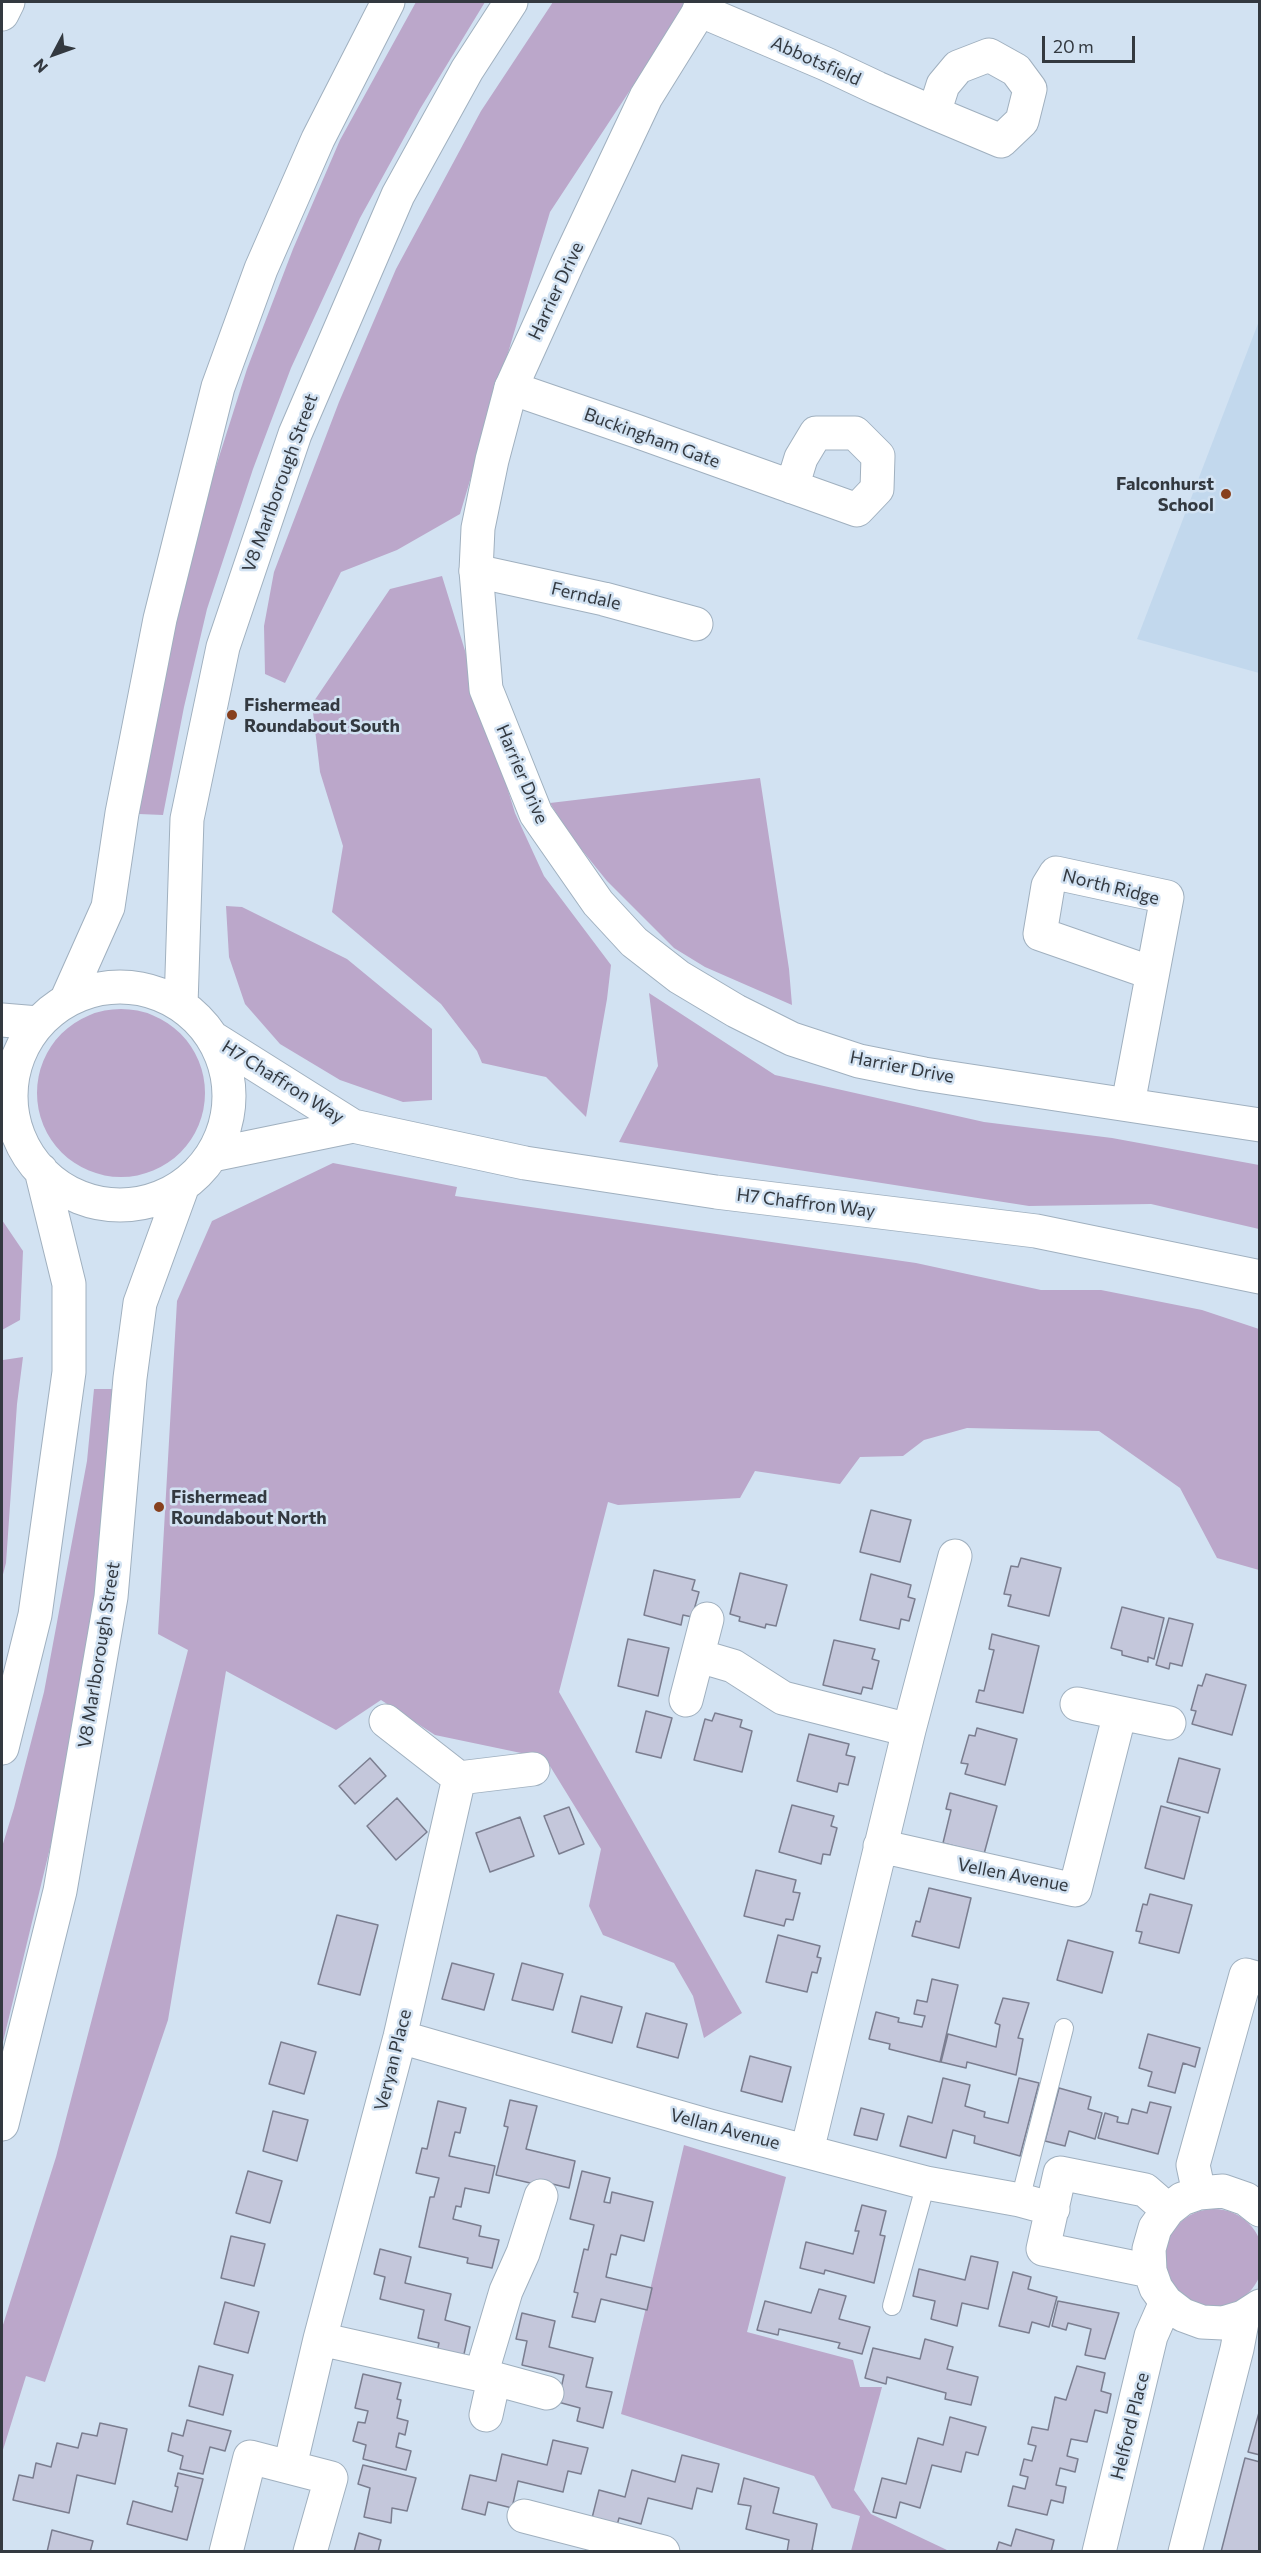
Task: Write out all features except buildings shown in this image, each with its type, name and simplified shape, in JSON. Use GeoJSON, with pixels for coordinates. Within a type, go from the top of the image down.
{"type":"FeatureCollection","features":[{"type":"Feature","properties":{"kind":"street"},"geometry":{"type":"LineString","coordinates":[[2,14],[8,2]]}},
{"type":"Feature","properties":{"kind":"street"},"geometry":{"type":"LineString","coordinates":[[66,1001],[108,907],[122,813],[160,619],[218,387],[261,269],[314,150],[388,2]]}},
{"type":"Feature","properties":{"kind":"street","name":"V8 Marlborough Street"},"geometry":{"type":"LineString","coordinates":[[181,1005],[187,819],[223,647],[295,434],[398,195],[467,70],[511,2]]}},
{"type":"Feature","properties":{"kind":"street","name":"Abbotsfield"},"geometry":{"type":"LineString","coordinates":[[702,6],[934,113]]}},
{"type":"Feature","properties":{"kind":"street","name":"Harrier Drive"},"geometry":{"type":"LineString","coordinates":[[702,6],[646,98],[511,388],[492,460],[478,528],[476,571],[486,689],[536,814],[598,903],[634,942],[679,977],[736,1011],[792,1039],[848,1058],[924,1074],[1260,1125]]}},
{"type":"Feature","properties":{"kind":"street","name":"Buckingham Gate"},"geometry":{"type":"LineString","coordinates":[[511,388],[792,487]]}},
{"type":"Feature","properties":{"kind":"street","name":"Ferndale"},"geometry":{"type":"LineString","coordinates":[[476,571],[604,599],[696,624]]}},
{"type":"Feature","properties":{"kind":"street"},"geometry":{"type":"LineString","coordinates":[[1128,1104],[1152,973]]}},
{"type":"Feature","properties":{"kind":"street"},"geometry":{"type":"LineString","coordinates":[[124,987],[154,992],[181,1005],[213,1038],[225,1066],[230,1096],[225,1127],[212,1155],[183,1185],[156,1199],[125,1205],[94,1202],[65,1190],[41,1170],[11,1130],[13,1078],[21,1049],[38,1023],[66,1001],[94,990],[124,987]]}},
{"type":"Feature","properties":{"kind":"street"},"geometry":{"type":"LineString","coordinates":[[2,1020],[38,1023]]}},
{"type":"Feature","properties":{"kind":"street","name":"H7 Chaffron Way"},"geometry":{"type":"LineString","coordinates":[[213,1038],[353,1126],[525,1163],[716,1192],[1036,1231],[1260,1277]]}},
{"type":"Feature","properties":{"kind":"street","name":"H7 Chaffron Way"},"geometry":{"type":"LineString","coordinates":[[212,1155],[353,1126]]}},
{"type":"Feature","properties":{"kind":"street"},"geometry":{"type":"LineString","coordinates":[[2,1748],[35,1615],[69,1372],[69,1284],[41,1170]]}},
{"type":"Feature","properties":{"kind":"street","name":"V8 Marlborough Street"},"geometry":{"type":"LineString","coordinates":[[2,2124],[60,1891],[111,1597],[130,1378],[140,1303],[183,1185]]}},
{"type":"Feature","properties":{"kind":"street"},"geometry":{"type":"LineString","coordinates":[[807,2151],[880,1846],[955,1556]]}},
{"type":"Feature","properties":{"kind":"street"},"geometry":{"type":"LineString","coordinates":[[686,1700],[707,1619]]}},
{"type":"Feature","properties":{"kind":"street"},"geometry":{"type":"LineString","coordinates":[[699,1656],[733,1666],[783,1698],[909,1730]]}},
{"type":"Feature","properties":{"kind":"street"},"geometry":{"type":"LineString","coordinates":[[1077,1704],[1169,1723]]}},
{"type":"Feature","properties":{"kind":"street","name":"Vellen Avenue"},"geometry":{"type":"LineString","coordinates":[[880,1846],[1076,1890],[1120,1713]]}},
{"type":"Feature","properties":{"kind":"street"},"geometry":{"type":"LineString","coordinates":[[386,1720],[459,1778],[533,1769]]}},
{"type":"Feature","properties":{"kind":"street","name":"Veryan Place"},"geometry":{"type":"LineString","coordinates":[[290,2466],[320,2339],[400,2037],[459,1778]]}},
{"type":"Feature","properties":{"kind":"street"},"geometry":{"type":"LineString","coordinates":[[1199,2193],[1193,2165],[1246,1975],[1260,1979]]}},
{"type":"Feature","properties":{"kind":"street","name":"Vellan Avenue"},"geometry":{"type":"LineString","coordinates":[[400,2037],[710,2126],[926,2182],[1020,2200],[1053,2209]]}},
{"type":"Feature","properties":{"kind":"street"},"geometry":{"type":"LineString","coordinates":[[1150,2271],[1043,2249],[1060,2173],[1145,2190],[1168,2210]]}},
{"type":"Feature","properties":{"kind":"street"},"geometry":{"type":"LineString","coordinates":[[1251,2311],[1223,2323],[1202,2322],[1183,2315],[1166,2302],[1156,2288],[1150,2271],[1149,2249],[1155,2228],[1168,2210],[1182,2199],[1199,2193],[1223,2191],[1246,2199],[1260,2210]]}},
{"type":"Feature","properties":{"kind":"street"},"geometry":{"type":"LineString","coordinates":[[486,2415],[488,2377],[506,2291],[523,2253],[541,2196]]}},
{"type":"Feature","properties":{"kind":"street","name":"Helford Place"},"geometry":{"type":"LineString","coordinates":[[1099,2552],[1152,2336],[1166,2302]]}},
{"type":"Feature","properties":{"kind":"street"},"geometry":{"type":"LineString","coordinates":[[1185,2552],[1237,2349],[1251,2311]]}},
{"type":"Feature","properties":{"kind":"street"},"geometry":{"type":"LineString","coordinates":[[320,2339],[488,2377],[547,2393]]}},
{"type":"Feature","properties":{"kind":"street"},"geometry":{"type":"LineString","coordinates":[[226,2552],[250,2457],[331,2478],[310,2552]]}},
{"type":"Feature","properties":{"kind":"street"},"geometry":{"type":"LineString","coordinates":[[524,2516],[663,2552]]}},
{"type":"Feature","properties":{"kind":"lane"},"geometry":{"type":"LineString","coordinates":[[1020,2200],[1064,2028]]}},
{"type":"Feature","properties":{"kind":"lane"},"geometry":{"type":"LineString","coordinates":[[892,2306],[926,2182]]}},
{"type":"Feature","properties":{"kind":"shaded area"},"geometry":{"type":"Polygon","coordinates":[[[416,2],[485,2],[420,109],[360,218],[291,368],[253,469],[207,609],[184,707],[163,815],[139,814],[151,721],[178,603],[212,479],[247,369],[293,249],[340,140],[416,2]]]}},
{"type":"Feature","properties":{"kind":"shaded area"},"geometry":{"type":"Polygon","coordinates":[[[553,2],[688,2],[550,212],[460,514],[397,550],[341,572],[285,683],[265,674],[264,626],[274,572],[339,402],[396,269],[481,111],[553,2]]]}},
{"type":"Feature","properties":{"kind":"shaded area","name":"Falconhurst School"},"geometry":{"type":"Polygon","coordinates":[[[1259,321],[1259,673],[1137,639],[1259,321]]]}},
{"type":"Feature","properties":{"kind":"shaded area"},"geometry":{"type":"Polygon","coordinates":[[[442,576],[515,813],[544,876],[611,965],[586,1117],[546,1077],[482,1063],[477,1051],[441,1004],[332,912],[343,846],[320,772],[312,704],[390,589],[442,576]]]}},
{"type":"Feature","properties":{"kind":"shaded area"},"geometry":{"type":"Polygon","coordinates":[[[760,778],[789,969],[792,1005],[705,967],[674,948],[607,881],[569,834],[550,803],[760,778]]]}},
{"type":"Feature","properties":{"kind":"shaded area"},"geometry":{"type":"Polygon","coordinates":[[[226,906],[242,907],[347,959],[432,1029],[432,1100],[403,1102],[340,1080],[280,1044],[245,1004],[229,957],[226,906]]]}},
{"type":"Feature","properties":{"kind":"shaded area"},"geometry":{"type":"Polygon","coordinates":[[[649,993],[775,1075],[984,1122],[1112,1138],[1259,1165],[1259,1229],[1151,1204],[1029,1206],[619,1142],[658,1066],[649,993]]]}},
{"type":"Feature","properties":{"kind":"shaded area"},"geometry":{"type":"Polygon","coordinates":[[[121,1009],[153,1016],[168,1023],[180,1034],[191,1046],[198,1061],[205,1093],[198,1125],[191,1140],[180,1152],[168,1163],[153,1170],[121,1177],[89,1170],[74,1163],[62,1152],[51,1140],[44,1125],[37,1093],[44,1061],[51,1046],[62,1034],[74,1023],[89,1016],[121,1009]]]}},
{"type":"Feature","properties":{"kind":"shaded area"},"geometry":{"type":"Polygon","coordinates":[[[333,1163],[457,1187],[455,1196],[916,1263],[1041,1290],[1101,1290],[1202,1310],[1259,1329],[1259,1570],[1217,1558],[1180,1488],[1099,1431],[967,1428],[924,1440],[903,1456],[860,1457],[840,1484],[755,1471],[740,1498],[618,1505],[608,1502],[559,1692],[742,2013],[704,2038],[693,1996],[674,1963],[603,1935],[589,1906],[601,1849],[545,1758],[435,1735],[381,1700],[336,1730],[226,1671],[168,2020],[45,2382],[26,2376],[2,2453],[2,2328],[56,2157],[188,1650],[158,1634],[177,1301],[212,1221],[333,1163]]]}},
{"type":"Feature","properties":{"kind":"shaded area"},"geometry":{"type":"Polygon","coordinates":[[[2,1220],[23,1251],[20,1320],[2,1330],[2,1220]]]}},
{"type":"Feature","properties":{"kind":"shaded area"},"geometry":{"type":"Polygon","coordinates":[[[23,1357],[17,1404],[6,1563],[2,1578],[2,1364],[3,1360],[23,1357]]]}},
{"type":"Feature","properties":{"kind":"shaded area"},"geometry":{"type":"Polygon","coordinates":[[[94,1389],[118,1389],[97,1584],[57,1819],[2,2046],[2,1847],[44,1692],[87,1461],[94,1389]]]}},
{"type":"Feature","properties":{"kind":"shaded area"},"geometry":{"type":"Polygon","coordinates":[[[684,2145],[786,2177],[747,2332],[853,2360],[860,2387],[882,2387],[854,2490],[871,2514],[947,2551],[851,2551],[860,2516],[832,2508],[814,2476],[621,2414],[684,2145]]]}},
{"type":"Feature","properties":{"kind":"shaded area"},"geometry":{"type":"Polygon","coordinates":[[[1214,2209],[1233,2213],[1248,2224],[1259,2239],[1263,2258],[1259,2277],[1248,2292],[1233,2303],[1214,2307],[1195,2303],[1180,2292],[1169,2277],[1165,2258],[1169,2239],[1180,2224],[1195,2213],[1214,2209]]]}},
{"type":"Feature","properties":{"kind":"place","name":"Falconhurst School"},"geometry":{"type":"Point","coordinates":[1226,494]}},
{"type":"Feature","properties":{"kind":"place","name":"Fishermead Roundabout South"},"geometry":{"type":"Point","coordinates":[232,715]}},
{"type":"Feature","properties":{"kind":"place","name":"Fishermead Roundabout North"},"geometry":{"type":"Point","coordinates":[159,1507]}}]}
